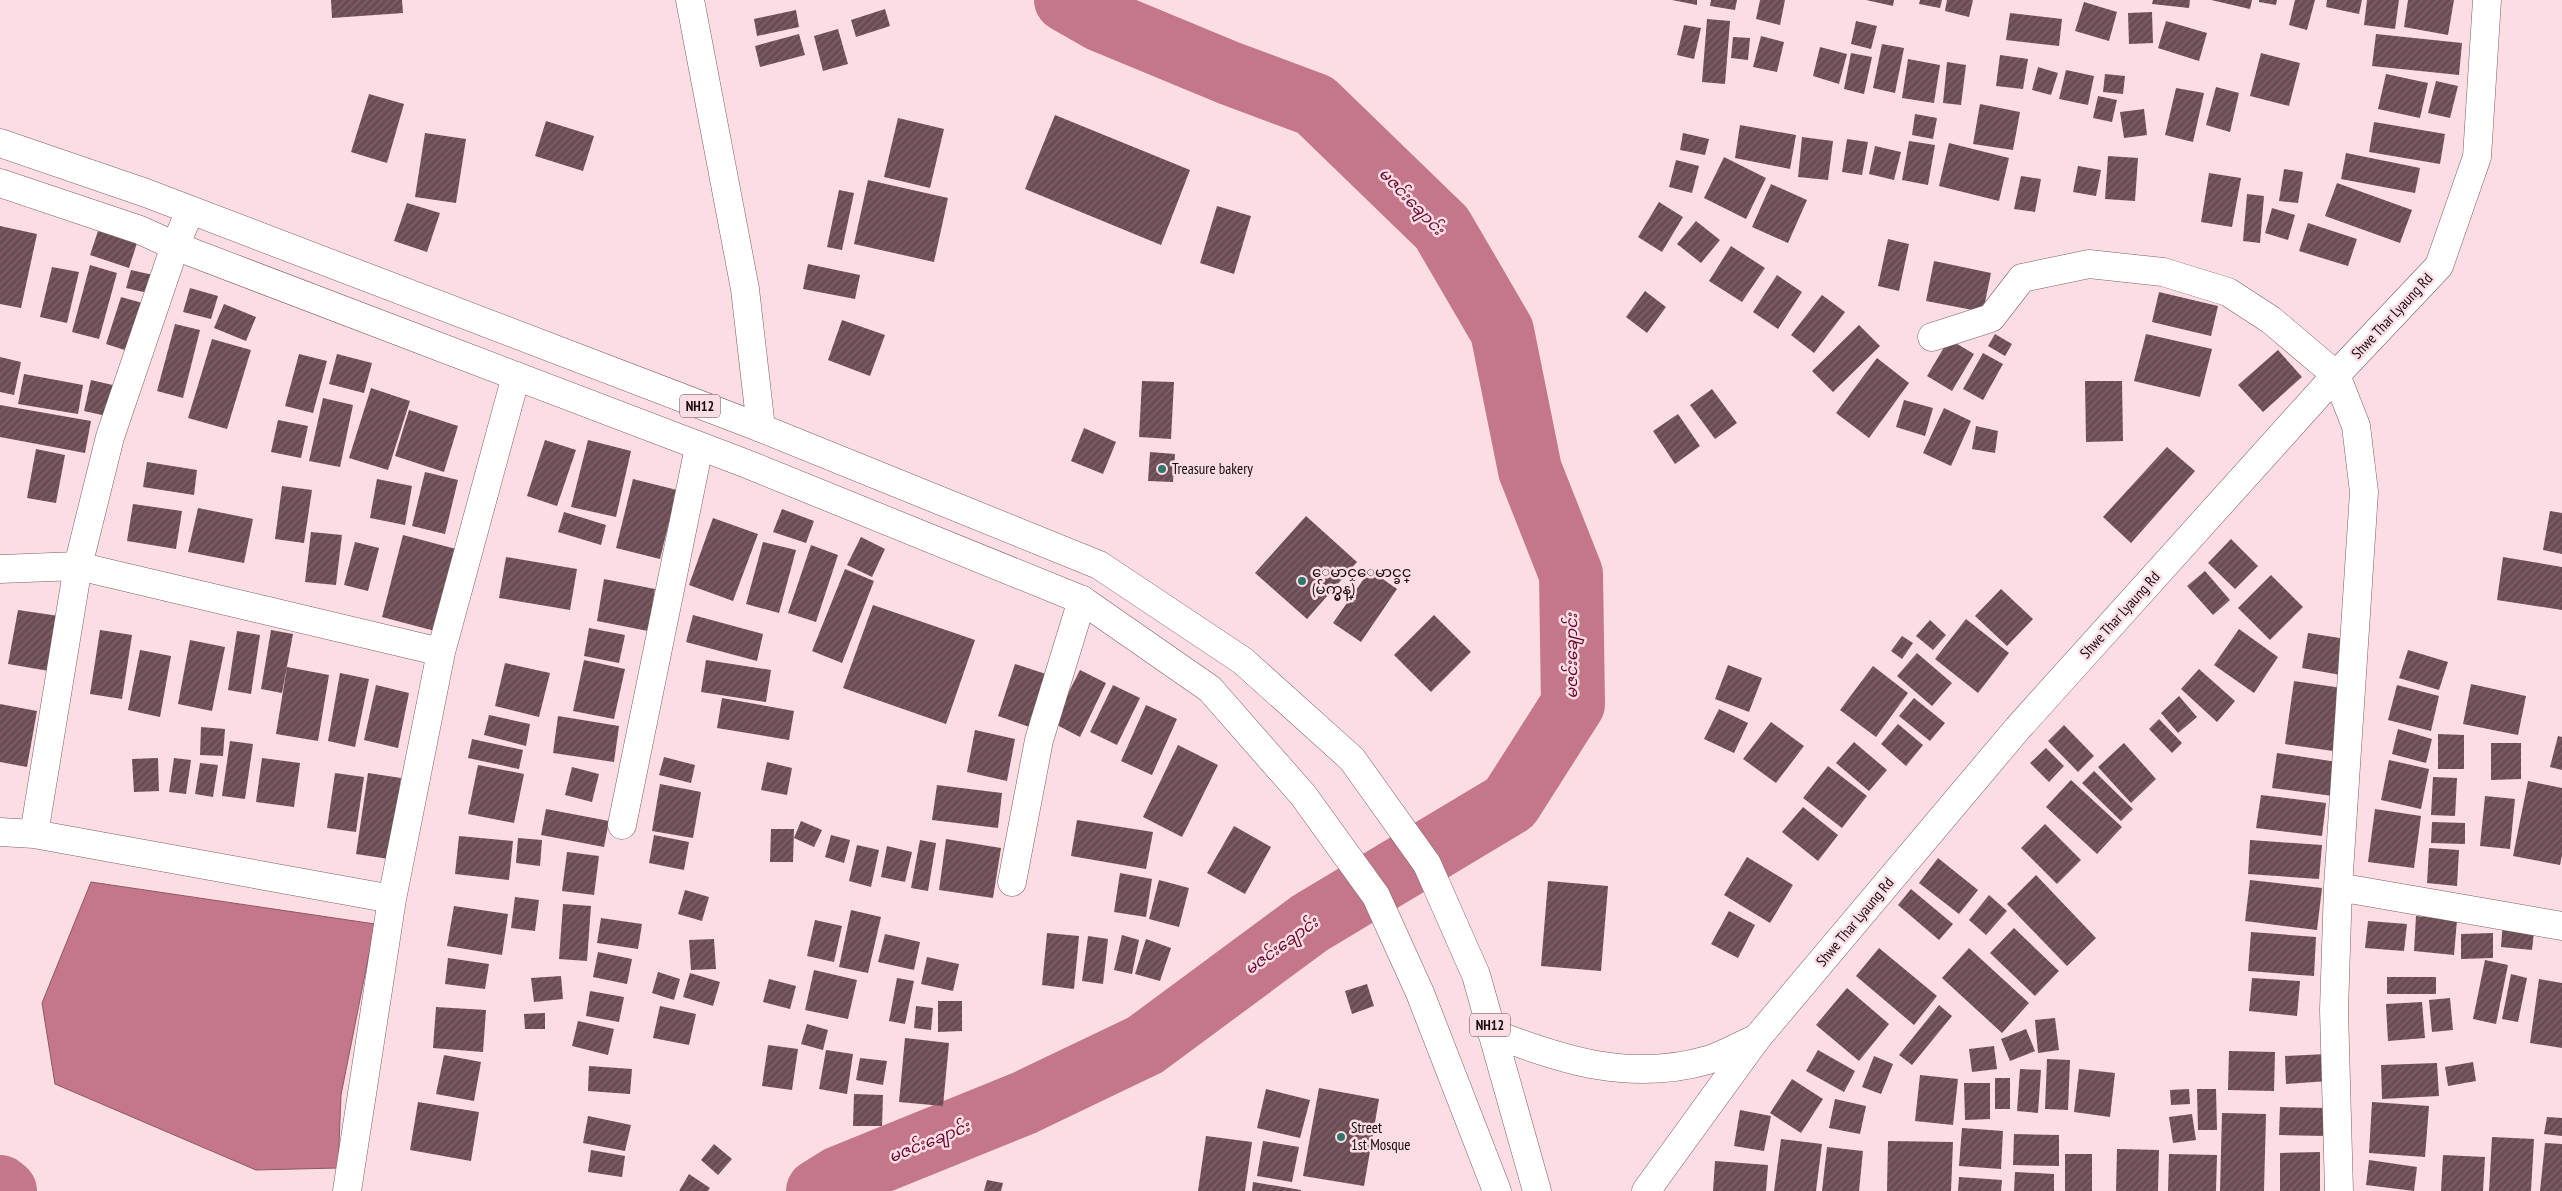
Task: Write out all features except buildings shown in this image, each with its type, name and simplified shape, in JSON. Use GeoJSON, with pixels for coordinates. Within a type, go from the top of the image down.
{"type":"FeatureCollection","features":[{"type":"Feature","properties":{"kind":"main road"},"geometry":{"type":"LineString","coordinates":[[690,0],[745,290],[761,428]]}},
{"type":"Feature","properties":{"kind":"main road","name":"Shwe Thar Lyaung Rd"},"geometry":{"type":"LineString","coordinates":[[1646,1191],[1757,1038],[2018,728],[2336,375],[2439,266],[2477,157],[2487,0]]}},
{"type":"Feature","properties":{"kind":"main road","name":"NH12"},"geometry":{"type":"LineString","coordinates":[[0,143],[146,193],[761,428],[1099,565],[1243,661],[1352,759],[1427,864],[1476,974],[1537,1191]]}},
{"type":"Feature","properties":{"kind":"main road","name":"NH12"},"geometry":{"type":"LineString","coordinates":[[0,183],[140,230],[175,246],[747,464],[1082,600],[1210,689],[1303,796],[1376,896],[1420,994],[1497,1191]]}},
{"type":"Feature","properties":{"kind":"main road"},"geometry":{"type":"LineString","coordinates":[[34,834],[78,566],[110,437],[175,246],[190,211]]}},
{"type":"Feature","properties":{"kind":"main road"},"geometry":{"type":"LineString","coordinates":[[1932,337],[1991,318],[2022,278],[2089,264],[2163,272],[2228,292],[2271,320],[2336,375],[2356,426],[2364,492],[2338,887],[2334,1010],[2339,1191]]}},
{"type":"Feature","properties":{"kind":"main road"},"geometry":{"type":"LineString","coordinates":[[347,1191],[392,899],[441,652],[516,376]]}},
{"type":"Feature","properties":{"kind":"main road"},"geometry":{"type":"LineString","coordinates":[[622,825],[699,447]]}},
{"type":"Feature","properties":{"kind":"main road"},"geometry":{"type":"LineString","coordinates":[[0,569],[78,566],[441,652]]}},
{"type":"Feature","properties":{"kind":"main road"},"geometry":{"type":"LineString","coordinates":[[1012,882],[1039,740],[1082,600]]}},
{"type":"Feature","properties":{"kind":"main road"},"geometry":{"type":"LineString","coordinates":[[0,832],[34,834],[392,899]]}},
{"type":"Feature","properties":{"kind":"main road"},"geometry":{"type":"LineString","coordinates":[[2338,887],[2562,926]]}},
{"type":"Feature","properties":{"kind":"main road"},"geometry":{"type":"LineString","coordinates":[[1492,1033],[1545,1053],[1605,1068],[1662,1070],[1709,1060],[1757,1038]]}},
{"type":"Feature","properties":{"kind":"shaded area"},"geometry":{"type":"Polygon","coordinates":[[[91,882],[375,924],[341,1095],[338,1168],[256,1170],[55,1084],[42,1003],[91,882]]]}},
{"type":"Feature","properties":{"kind":"waterway","name":"မဇင်းချောင်း"},"geometry":{"type":"LineString","coordinates":[[818,1191],[839,1178],[1024,1103],[1145,1045],[1310,923],[1510,803],[1573,704],[1571,574],[1530,470],[1502,331],[1442,228],[1315,105],[1229,73],[1101,20],[1066,0]]}},
{"type":"Feature","properties":{"kind":"waterway","name":"မဇင်းချောင်း"},"geometry":{"type":"LineString","coordinates":[[0,1187],[5,1191]]}},
{"type":"Feature","properties":{"kind":"place","name":"Treasure bakery"},"geometry":{"type":"Point","coordinates":[1162,469]}},
{"type":"Feature","properties":{"kind":"place","name":"ေမာင္ေမာင္ခင္ (မ်က္မွန္)"},"geometry":{"type":"Point","coordinates":[1302,581]}},
{"type":"Feature","properties":{"kind":"place","name":"Street 1st Mosque"},"geometry":{"type":"Point","coordinates":[1341,1137]}}]}
